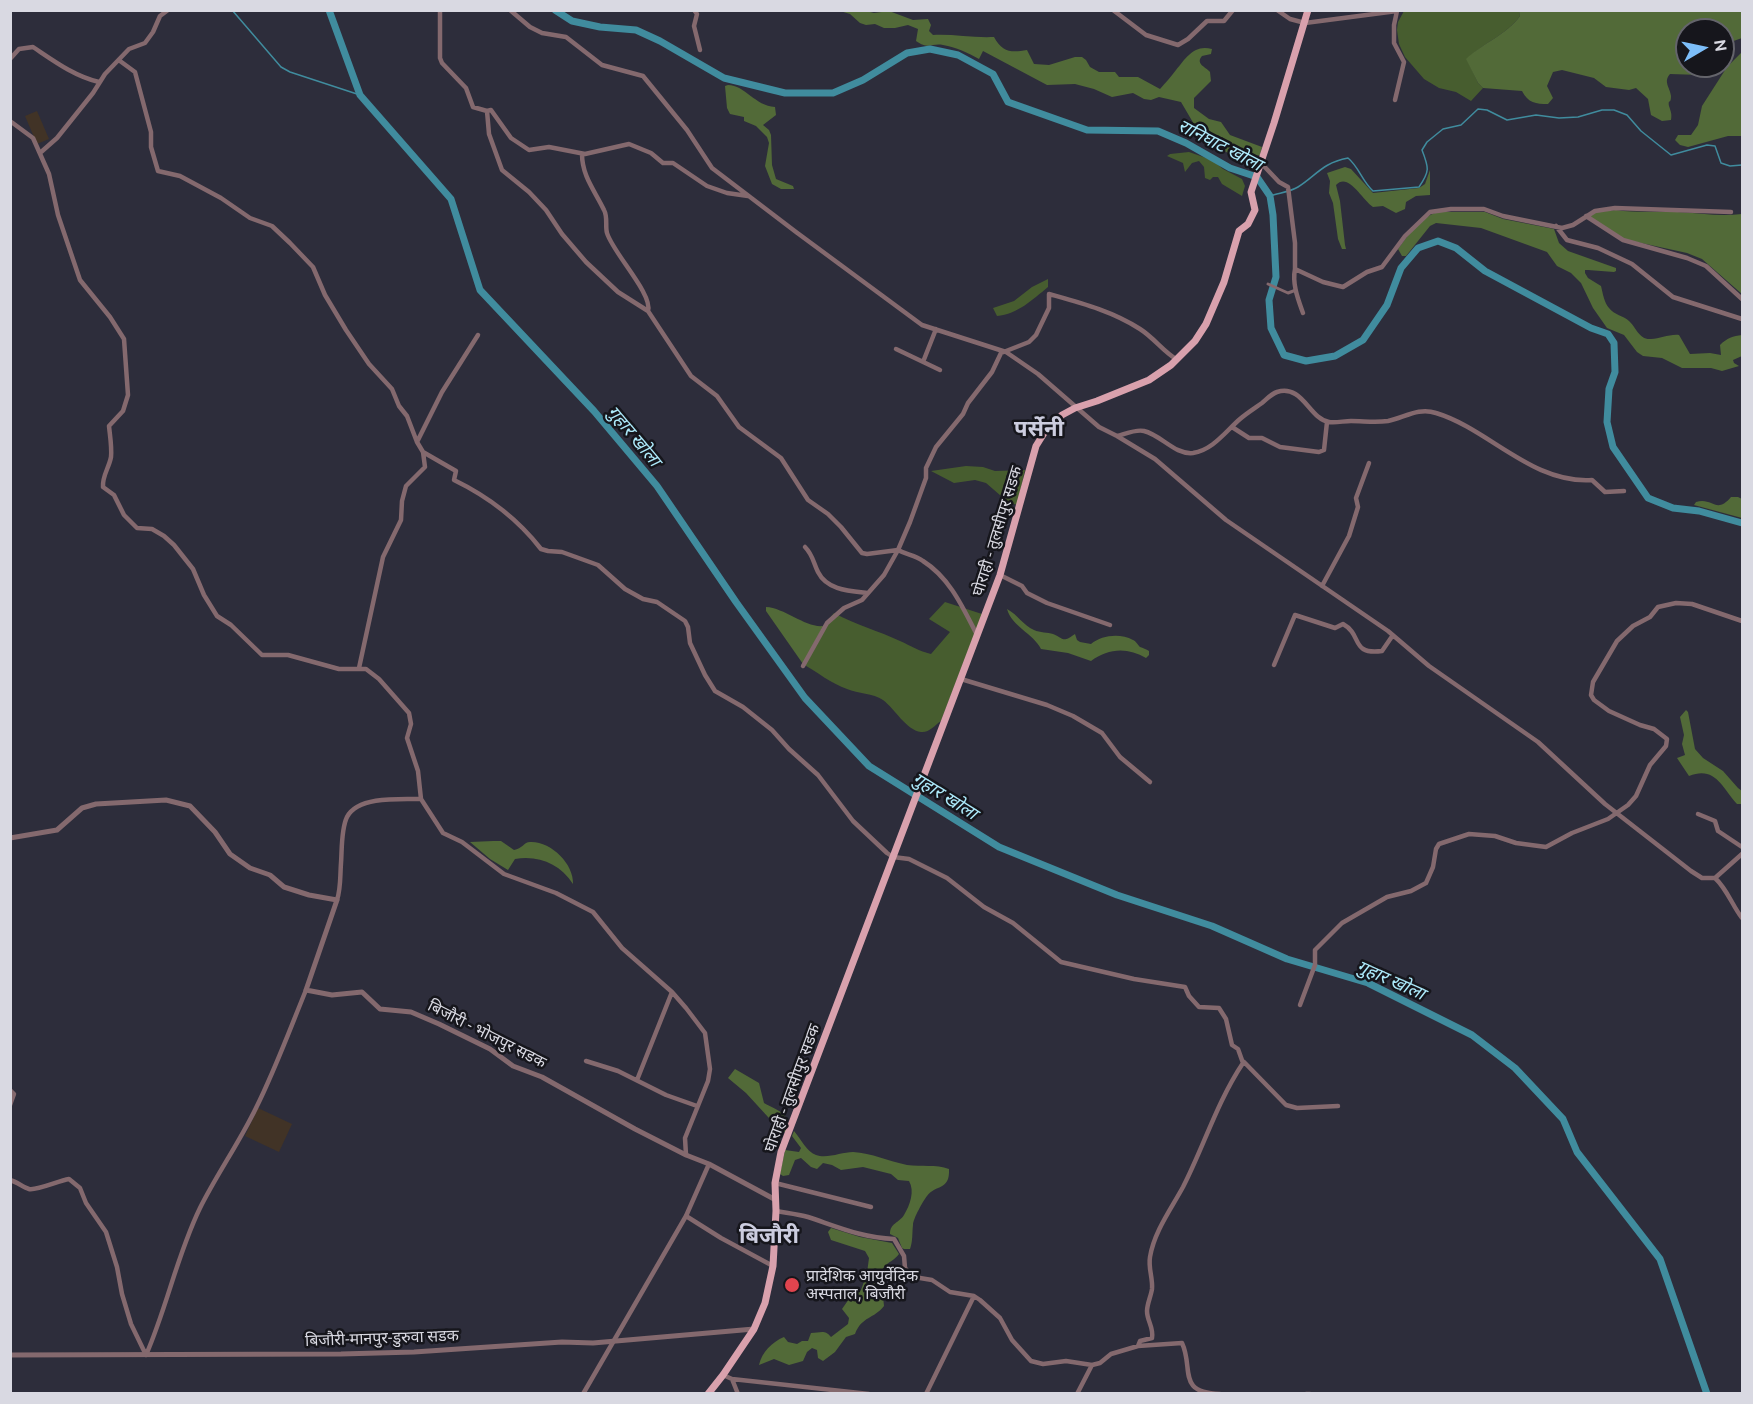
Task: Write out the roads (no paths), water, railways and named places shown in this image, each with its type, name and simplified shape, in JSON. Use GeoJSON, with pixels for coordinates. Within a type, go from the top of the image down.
{"type":"FeatureCollection","features":[{"type":"Feature","properties":{"kind":"main road"},"geometry":{"type":"LineString","coordinates":[[1261,163],[1308,10]]}},
{"type":"Feature","properties":{"kind":"main road","name":"घोराही - तुलसीपुर सडक"},"geometry":{"type":"LineString","coordinates":[[708,1394],[753,1329],[765,1303],[773,1266],[775,1183],[781,1152],[1000,575],[1036,446],[1046,430],[1062,415],[1149,380],[1195,341],[1209,318],[1224,282],[1239,231],[1248,224],[1255,210],[1251,192],[1261,163]]}},
{"type":"Feature","properties":{"kind":"street"},"geometry":{"type":"LineString","coordinates":[[40,153],[57,138],[93,93],[99,82],[129,49],[145,43],[160,16],[168,10]]}},
{"type":"Feature","properties":{"kind":"street"},"geometry":{"type":"LineString","coordinates":[[440,10],[440,58],[442,63],[466,88],[473,107],[491,110],[511,138],[529,150],[549,147],[582,154],[629,144],[651,153],[663,163],[673,163],[707,186],[727,193],[748,195]]}},
{"type":"Feature","properties":{"kind":"street"},"geometry":{"type":"LineString","coordinates":[[510,10],[536,30],[566,37],[602,65],[643,76],[687,130],[712,168],[874,292],[922,325],[1006,352],[1038,374],[1099,427],[1155,459],[1226,520],[1393,634],[1429,666],[1538,742],[1605,804],[1691,871],[1702,878],[1715,878],[1743,854]]}},
{"type":"Feature","properties":{"kind":"street"},"geometry":{"type":"LineString","coordinates":[[694,10],[697,14],[694,26],[700,50]]}},
{"type":"Feature","properties":{"kind":"street"},"geometry":{"type":"LineString","coordinates":[[1113,10],[1146,35],[1178,45],[1207,21],[1224,21],[1233,10]]}},
{"type":"Feature","properties":{"kind":"street"},"geometry":{"type":"LineString","coordinates":[[1277,10],[1290,19],[1305,23],[1397,10],[1394,44],[1404,62],[1395,100]]}},
{"type":"Feature","properties":{"kind":"street"},"geometry":{"type":"LineString","coordinates":[[10,59],[20,49],[33,46],[56,64],[77,75],[99,82]]}},
{"type":"Feature","properties":{"kind":"street"},"geometry":{"type":"LineString","coordinates":[[120,61],[135,72],[145,105],[151,132],[151,147],[158,171],[180,176],[221,198],[250,218],[272,226],[313,267],[325,295],[346,330],[369,364],[392,389],[423,452],[425,467],[406,486],[401,520],[383,557],[359,668]]}},
{"type":"Feature","properties":{"kind":"street"},"geometry":{"type":"LineString","coordinates":[[487,111],[489,134],[502,170],[529,192],[546,210],[562,234],[586,262],[618,292],[648,311],[691,376],[717,396],[739,427],[781,458],[807,500],[828,514],[862,553],[898,550],[906,555],[917,556],[933,567],[958,599],[978,635]]}},
{"type":"Feature","properties":{"kind":"street"},"geometry":{"type":"LineString","coordinates":[[10,121],[33,138],[49,174],[58,215],[80,280],[110,317],[124,339],[128,395],[123,411],[109,426],[111,456],[108,469],[102,479],[103,487],[114,495],[124,515],[137,528],[152,529],[174,545],[193,569],[204,595],[217,616],[231,625],[262,655],[288,656],[339,669],[366,669],[379,679],[409,713],[411,724],[407,738],[418,771],[421,799],[443,833],[462,842],[504,874],[556,893],[593,912],[622,948],[672,992],[705,1033],[710,1070],[708,1081],[685,1138],[686,1155]]}},
{"type":"Feature","properties":{"kind":"street"},"geometry":{"type":"LineString","coordinates":[[582,154],[584,173],[606,212],[607,233],[646,296],[648,311]]}},
{"type":"Feature","properties":{"kind":"street"},"geometry":{"type":"LineString","coordinates":[[1261,163],[1279,182],[1288,187],[1296,256],[1294,276],[1303,313]]}},
{"type":"Feature","properties":{"kind":"street"},"geometry":{"type":"LineString","coordinates":[[1295,268],[1336,286],[1350,285],[1367,272],[1382,267],[1405,236],[1426,215],[1451,209],[1485,209],[1503,216],[1562,228],[1573,225],[1595,211],[1615,208],[1731,212]]}},
{"type":"Feature","properties":{"kind":"street"},"geometry":{"type":"LineString","coordinates":[[1586,216],[1623,240],[1687,258],[1706,266],[1743,299]]}},
{"type":"Feature","properties":{"kind":"street"},"geometry":{"type":"LineString","coordinates":[[1556,226],[1567,240],[1598,248],[1632,264],[1673,297],[1743,319]]}},
{"type":"Feature","properties":{"kind":"street"},"geometry":{"type":"LineString","coordinates":[[1268,284],[1288,293],[1296,290]]}},
{"type":"Feature","properties":{"kind":"street"},"geometry":{"type":"LineString","coordinates":[[803,666],[826,623],[844,608],[862,600],[884,575],[898,550],[926,478],[926,468],[936,447],[963,414],[968,403],[992,372],[999,355],[1012,347],[1029,342],[1036,335],[1049,308],[1049,294],[1099,308],[1119,318],[1141,330],[1176,359]]}},
{"type":"Feature","properties":{"kind":"street"},"geometry":{"type":"LineString","coordinates":[[922,362],[936,329]]}},
{"type":"Feature","properties":{"kind":"street"},"geometry":{"type":"LineString","coordinates":[[417,442],[442,392],[478,335]]}},
{"type":"Feature","properties":{"kind":"street"},"geometry":{"type":"LineString","coordinates":[[896,349],[940,370]]}},
{"type":"Feature","properties":{"kind":"street"},"geometry":{"type":"LineString","coordinates":[[1117,436],[1146,431],[1178,450],[1193,453],[1208,447],[1274,393],[1285,390],[1294,393],[1327,422],[1373,423],[1391,421],[1416,411],[1433,412],[1453,419],[1506,452],[1550,473],[1578,481],[1592,480],[1605,492],[1624,491]]}},
{"type":"Feature","properties":{"kind":"street"},"geometry":{"type":"LineString","coordinates":[[1232,427],[1249,438],[1262,438],[1280,447],[1319,452],[1324,450],[1327,422]]}},
{"type":"Feature","properties":{"kind":"street"},"geometry":{"type":"LineString","coordinates":[[423,452],[456,471],[454,480],[475,490],[508,512],[541,549],[562,552],[598,566],[625,589],[643,599],[657,602],[685,621],[690,643],[715,691],[743,707],[772,730],[818,775],[853,821],[893,857],[909,859],[947,878],[984,907],[1013,923],[1061,962],[1134,979],[1185,987],[1189,996],[1199,1007],[1220,1010],[1227,1018],[1232,1046],[1238,1049],[1244,1062],[1286,1105],[1297,1108],[1338,1106]]}},
{"type":"Feature","properties":{"kind":"street"},"geometry":{"type":"LineString","coordinates":[[1322,586],[1349,536],[1358,507],[1356,498],[1369,463]]}},
{"type":"Feature","properties":{"kind":"street"},"geometry":{"type":"LineString","coordinates":[[805,547],[811,552],[820,575],[831,587],[867,593]]}},
{"type":"Feature","properties":{"kind":"street"},"geometry":{"type":"LineString","coordinates":[[1000,575],[1022,586],[1027,593],[1047,603],[1110,625]]}},
{"type":"Feature","properties":{"kind":"street"},"geometry":{"type":"LineString","coordinates":[[1300,1005],[1315,965],[1315,950],[1342,923],[1387,897],[1411,891],[1426,883],[1439,844],[1469,834],[1494,836],[1516,843],[1546,847],[1572,833],[1608,819],[1636,796],[1650,765],[1666,746],[1667,739],[1654,729],[1620,717],[1594,700],[1591,695],[1593,682],[1617,641],[1633,626],[1650,617],[1658,607],[1676,603],[1692,604],[1743,621]]}},
{"type":"Feature","properties":{"kind":"street"},"geometry":{"type":"LineString","coordinates":[[1274,665],[1295,615],[1335,628],[1343,624],[1350,628],[1358,648],[1369,653],[1382,651],[1393,634]]}},
{"type":"Feature","properties":{"kind":"street"},"geometry":{"type":"LineString","coordinates":[[961,679],[1047,705],[1073,716],[1102,733],[1120,758],[1150,782]]}},
{"type":"Feature","properties":{"kind":"street"},"geometry":{"type":"LineString","coordinates":[[147,1355],[179,1261],[200,1209],[258,1106],[306,990],[340,891],[342,846],[347,818],[354,809],[368,802],[421,799]]}},
{"type":"Feature","properties":{"kind":"street"},"geometry":{"type":"LineString","coordinates":[[10,838],[57,830],[82,808],[96,804],[166,800],[190,806],[215,832],[230,854],[250,868],[270,875],[284,887],[309,895],[337,900]]}},
{"type":"Feature","properties":{"kind":"street"},"geometry":{"type":"LineString","coordinates":[[1698,813],[1715,821],[1718,831],[1743,847]]}},
{"type":"Feature","properties":{"kind":"street"},"geometry":{"type":"LineString","coordinates":[[1715,878],[1723,885],[1743,918]]}},
{"type":"Feature","properties":{"kind":"street","name":"बिजौरी - भोजपुर सडक"},"geometry":{"type":"LineString","coordinates":[[306,990],[332,994],[362,992],[380,1009],[411,1012],[440,1024],[490,1049],[513,1066],[542,1077],[686,1155],[709,1164],[774,1199]]}},
{"type":"Feature","properties":{"kind":"street"},"geometry":{"type":"LineString","coordinates":[[637,1080],[672,992]]}},
{"type":"Feature","properties":{"kind":"street"},"geometry":{"type":"LineString","coordinates":[[586,1062],[618,1071],[666,1095],[697,1106]]}},
{"type":"Feature","properties":{"kind":"street"},"geometry":{"type":"LineString","coordinates":[[1138,1346],[1140,1341],[1152,1338],[1153,1333],[1147,1312],[1152,1292],[1149,1269],[1154,1243],[1215,1114],[1244,1062]]}},
{"type":"Feature","properties":{"kind":"street"},"geometry":{"type":"LineString","coordinates":[[10,1090],[14,1094],[10,1105]]}},
{"type":"Feature","properties":{"kind":"street"},"geometry":{"type":"LineString","coordinates":[[583,1394],[686,1216],[709,1164]]}},
{"type":"Feature","properties":{"kind":"street"},"geometry":{"type":"LineString","coordinates":[[10,1179],[36,1190],[56,1181],[69,1179],[80,1188],[112,1248],[131,1324],[147,1355]]}},
{"type":"Feature","properties":{"kind":"street"},"geometry":{"type":"LineString","coordinates":[[775,1183],[871,1207]]}},
{"type":"Feature","properties":{"kind":"street"},"geometry":{"type":"LineString","coordinates":[[776,1211],[806,1216],[858,1235],[894,1239],[904,1256],[905,1268],[909,1273],[914,1277],[932,1280],[958,1294],[974,1296],[994,1310],[1012,1340],[1032,1361],[1043,1364],[1066,1361],[1092,1365],[1100,1363],[1117,1352],[1138,1346],[1182,1343],[1187,1354],[1186,1369],[1189,1380],[1194,1386],[1205,1391],[1220,1394]]}},
{"type":"Feature","properties":{"kind":"street"},"geometry":{"type":"LineString","coordinates":[[686,1216],[773,1266]]}},
{"type":"Feature","properties":{"kind":"street"},"geometry":{"type":"LineString","coordinates":[[926,1394],[974,1296]]}},
{"type":"Feature","properties":{"kind":"street","name":"बिजौरी-मानपुर-डुरुवा सडक"},"geometry":{"type":"LineString","coordinates":[[10,1355],[341,1354],[452,1350],[562,1342],[593,1343],[753,1329]]}},
{"type":"Feature","properties":{"kind":"street"},"geometry":{"type":"LineString","coordinates":[[1077,1394],[1092,1365]]}},
{"type":"Feature","properties":{"kind":"street"},"geometry":{"type":"LineString","coordinates":[[723,1375],[732,1379],[869,1394]]}},
{"type":"Feature","properties":{"kind":"street"},"geometry":{"type":"LineString","coordinates":[[732,1379],[738,1394]]}},
{"type":"Feature","properties":{"kind":"waterway"},"geometry":{"type":"LineString","coordinates":[[232,10],[281,67],[360,95]]}},
{"type":"Feature","properties":{"kind":"waterway","name":"गुहार खोला"},"geometry":{"type":"LineString","coordinates":[[329,10],[360,95],[451,199],[480,290],[594,411],[657,486],[805,698],[869,766],[999,847],[1117,895],[1212,926],[1287,959],[1368,983],[1472,1035],[1515,1068],[1563,1119],[1577,1152],[1660,1259],[1707,1394]]}},
{"type":"Feature","properties":{"kind":"waterway","name":"रानिघाट खोला"},"geometry":{"type":"LineString","coordinates":[[555,10],[572,21],[600,27],[636,30],[660,41],[724,78],[785,93],[833,93],[863,80],[907,53],[930,49],[958,55],[993,74],[1008,102],[1087,130],[1158,131],[1186,143],[1230,168],[1257,177],[1270,196],[1276,277],[1269,300],[1271,328],[1284,355],[1306,361],[1335,356],[1363,340],[1387,305],[1401,268],[1418,248],[1438,241],[1456,248],[1485,271],[1591,328],[1608,334],[1614,343],[1615,372],[1609,389],[1607,422],[1613,447],[1648,498],[1673,508],[1699,511],[1742,523]]}},
{"type":"Feature","properties":{"kind":"waterway"},"geometry":{"type":"LineString","coordinates":[[1270,196],[1295,189],[1326,166],[1348,158],[1373,191],[1419,187],[1427,173],[1422,150],[1427,142],[1443,129],[1461,125],[1478,109],[1487,110],[1507,120],[1536,115],[1559,118],[1578,117],[1602,110],[1614,110],[1627,115],[1641,131],[1671,155],[1707,145],[1715,146],[1721,163],[1730,166],[1742,165]]}},
{"type":"Feature","properties":{"kind":"place","name":"प्रादेशिक आयुर्वेदिक अस्पताल, बिजौरी"},"geometry":{"type":"Point","coordinates":[792,1285]}},
{"type":"Feature","properties":{"kind":"district","name":"पर्सेनी"},"geometry":{"type":"Point","coordinates":[1039,429]}},
{"type":"Feature","properties":{"kind":"district","name":"बिजौरी"},"geometry":{"type":"Point","coordinates":[769,1236]}}]}
